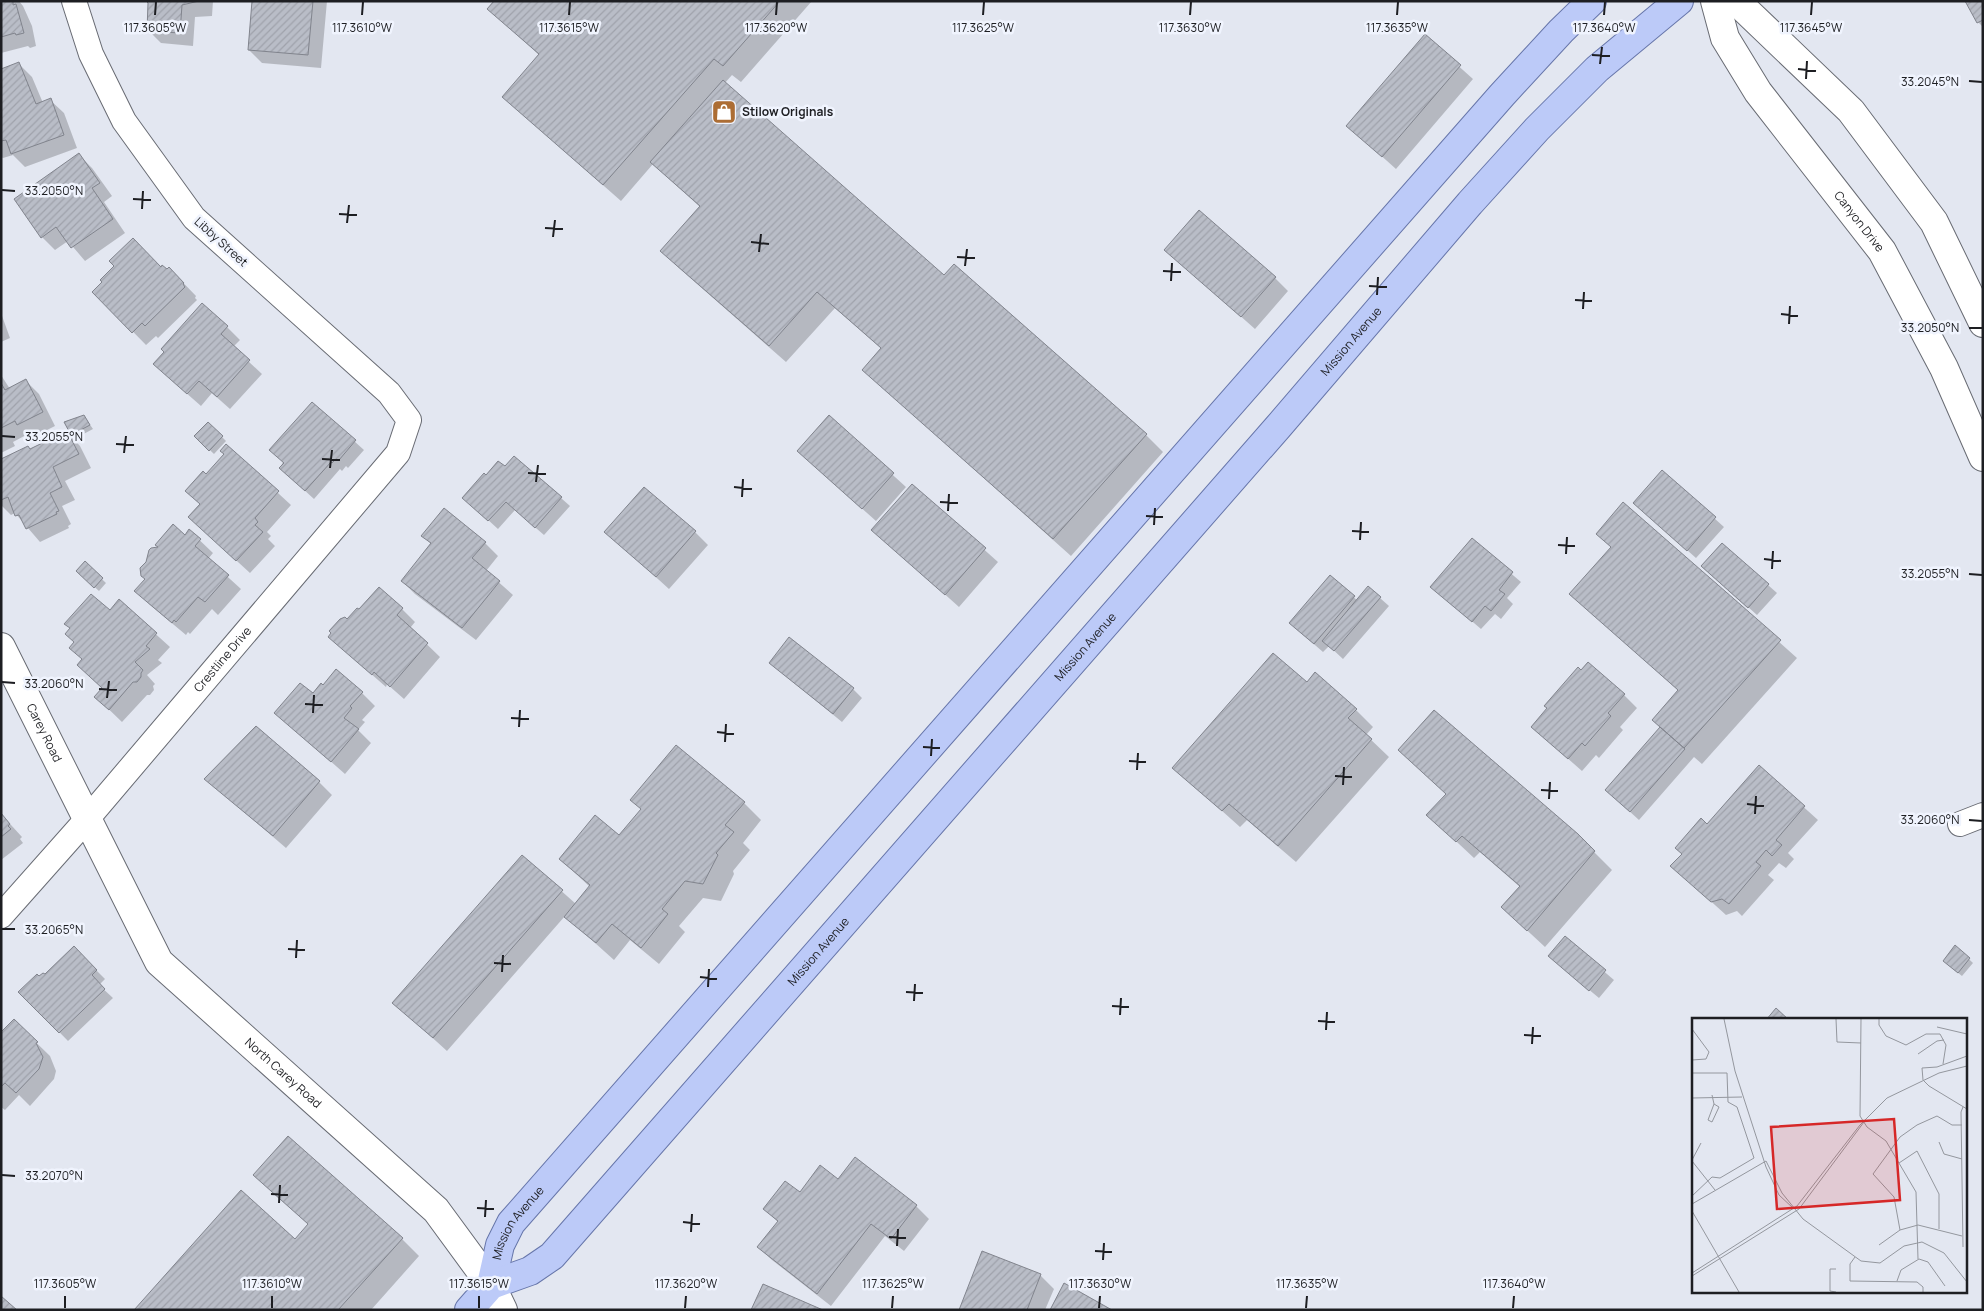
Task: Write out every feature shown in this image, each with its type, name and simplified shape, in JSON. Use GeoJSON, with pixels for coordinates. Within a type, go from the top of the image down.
{"type":"FeatureCollection","features":[{"type":"Feature","properties":{"kind":"main road","name":"Mission Avenue"},"geometry":{"type":"LineString","coordinates":[[469,1310],[491,1285],[500,1246],[515,1219],[1496,102],[1561,31],[1592,1]]}},
{"type":"Feature","properties":{"kind":"main road","name":"Mission Avenue"},"geometry":{"type":"LineString","coordinates":[[491,1285],[530,1271],[552,1256],[1271,434],[1470,202],[1537,129],[1598,69],[1679,1]]}},
{"type":"Feature","properties":{"kind":"main road","name":"Canyon Drive"},"geometry":{"type":"LineString","coordinates":[[1716,1],[1725,38],[1758,92],[1882,251],[1944,368],[1983,457]]}},
{"type":"Feature","properties":{"kind":"main road"},"geometry":{"type":"LineString","coordinates":[[1736,1],[1851,110],[1934,222],[1983,323]]}},
{"type":"Feature","properties":{"kind":"main road","name":"Carey Road"},"geometry":{"type":"LineString","coordinates":[[1,648],[88,818]]}},
{"type":"Feature","properties":{"kind":"main road","name":"North Carey Road"},"geometry":{"type":"LineString","coordinates":[[88,818],[159,962],[436,1210],[491,1285],[503,1310]]}},
{"type":"Feature","properties":{"kind":"street","name":"Libby Street"},"geometry":{"type":"LineString","coordinates":[[74,1],[91,54],[124,121],[194,218],[389,393]]}},
{"type":"Feature","properties":{"kind":"street","name":"Crestline Drive"},"geometry":{"type":"LineString","coordinates":[[1,916],[88,818],[398,454],[409,420],[389,393]]}},
{"type":"Feature","properties":{"kind":"street"},"geometry":{"type":"LineString","coordinates":[[1960,824],[1983,816]]}},
{"type":"Feature","properties":{"kind":"building"},"geometry":{"type":"Polygon","coordinates":[[[1,1],[13,1],[13,5],[16,4],[24,33],[16,35],[15,33],[1,37],[1,1]]]}},
{"type":"Feature","properties":{"kind":"building"},"geometry":{"type":"Polygon","coordinates":[[[146,1],[199,1],[182,5],[180,33],[147,31],[148,3],[146,1]]]}},
{"type":"Feature","properties":{"kind":"building"},"geometry":{"type":"Polygon","coordinates":[[[252,1],[313,1],[308,55],[248,50],[252,1]]]}},
{"type":"Feature","properties":{"kind":"building"},"geometry":{"type":"Polygon","coordinates":[[[494,1],[780,1],[723,66],[714,59],[603,185],[502,97],[539,54],[487,9],[494,1]]]}},
{"type":"Feature","properties":{"kind":"building"},"geometry":{"type":"Polygon","coordinates":[[[1965,1],[1983,1],[1983,20],[1977,23],[1965,1]]]}},
{"type":"Feature","properties":{"kind":"building"},"geometry":{"type":"Polygon","coordinates":[[[1425,34],[1461,65],[1382,157],[1346,126],[1425,34]]]}},
{"type":"Feature","properties":{"kind":"building"},"geometry":{"type":"Polygon","coordinates":[[[19,62],[36,104],[51,98],[64,135],[11,154],[6,140],[1,141],[1,69],[19,62]]]}},
{"type":"Feature","properties":{"kind":"building"},"geometry":{"type":"Polygon","coordinates":[[[723,80],[944,275],[954,264],[1147,434],[1053,539],[862,370],[881,348],[817,292],[769,346],[660,251],[700,206],[650,162],[723,80]]]}},
{"type":"Feature","properties":{"kind":"building"},"geometry":{"type":"Polygon","coordinates":[[[79,153],[100,183],[92,188],[113,219],[71,248],[56,227],[41,238],[14,199],[79,153]]]}},
{"type":"Feature","properties":{"kind":"building"},"geometry":{"type":"Polygon","coordinates":[[[1199,210],[1276,277],[1241,317],[1164,250],[1199,210]]]}},
{"type":"Feature","properties":{"kind":"building"},"geometry":{"type":"Polygon","coordinates":[[[133,238],[161,267],[162,265],[167,269],[169,267],[184,283],[185,287],[145,326],[142,323],[132,333],[92,292],[102,282],[100,280],[114,266],[109,261],[133,238]]]}},
{"type":"Feature","properties":{"kind":"building"},"geometry":{"type":"Polygon","coordinates":[[[202,303],[228,326],[221,334],[250,360],[217,397],[199,381],[187,394],[153,364],[164,352],[161,349],[202,303]]]}},
{"type":"Feature","properties":{"kind":"building"},"geometry":{"type":"Polygon","coordinates":[[[26,379],[43,412],[17,425],[15,421],[1,428],[1,383],[5,390],[26,379]]]}},
{"type":"Feature","properties":{"kind":"building"},"geometry":{"type":"Polygon","coordinates":[[[312,402],[356,440],[339,460],[336,459],[331,462],[305,491],[279,468],[284,463],[269,450],[312,402]]]}},
{"type":"Feature","properties":{"kind":"building"},"geometry":{"type":"Polygon","coordinates":[[[84,415],[90,425],[71,435],[64,422],[84,415]]]}},
{"type":"Feature","properties":{"kind":"building"},"geometry":{"type":"Polygon","coordinates":[[[829,415],[894,473],[862,509],[797,451],[829,415]]]}},
{"type":"Feature","properties":{"kind":"building"},"geometry":{"type":"Polygon","coordinates":[[[208,422],[223,436],[209,451],[194,436],[208,422]]]}},
{"type":"Feature","properties":{"kind":"building"},"geometry":{"type":"Polygon","coordinates":[[[67,431],[79,454],[53,467],[62,487],[50,493],[59,511],[56,512],[57,514],[26,529],[19,515],[15,516],[8,497],[1,500],[1,459],[28,446],[30,449],[67,431]]]}},
{"type":"Feature","properties":{"kind":"building"},"geometry":{"type":"Polygon","coordinates":[[[226,444],[279,491],[255,518],[258,522],[255,525],[263,532],[236,561],[188,517],[200,504],[185,491],[203,471],[206,474],[224,454],[220,451],[226,444]]]}},
{"type":"Feature","properties":{"kind":"building"},"geometry":{"type":"Polygon","coordinates":[[[514,456],[562,497],[535,528],[506,502],[488,521],[462,498],[484,473],[486,475],[498,461],[505,466],[514,456]]]}},
{"type":"Feature","properties":{"kind":"building"},"geometry":{"type":"Polygon","coordinates":[[[1662,470],[1716,517],[1687,551],[1633,503],[1662,470]]]}},
{"type":"Feature","properties":{"kind":"building"},"geometry":{"type":"Polygon","coordinates":[[[912,484],[986,548],[945,595],[871,530],[912,484]]]}},
{"type":"Feature","properties":{"kind":"building"},"geometry":{"type":"Polygon","coordinates":[[[644,487],[696,531],[656,577],[604,532],[644,487]]]}},
{"type":"Feature","properties":{"kind":"building"},"geometry":{"type":"Polygon","coordinates":[[[1623,502],[1781,640],[1684,748],[1652,720],[1678,690],[1569,594],[1611,547],[1596,534],[1623,502]]]}},
{"type":"Feature","properties":{"kind":"building"},"geometry":{"type":"Polygon","coordinates":[[[444,508],[486,542],[472,558],[500,581],[462,628],[401,581],[431,543],[421,536],[444,508]]]}},
{"type":"Feature","properties":{"kind":"building"},"geometry":{"type":"Polygon","coordinates":[[[173,524],[185,535],[189,529],[201,539],[195,546],[229,575],[205,602],[198,597],[176,622],[174,620],[172,623],[134,591],[145,579],[141,576],[140,568],[146,562],[149,550],[158,547],[155,545],[173,524]]]}},
{"type":"Feature","properties":{"kind":"building"},"geometry":{"type":"Polygon","coordinates":[[[1472,538],[1513,572],[1499,590],[1505,594],[1491,611],[1485,606],[1472,622],[1430,587],[1472,538]]]}},
{"type":"Feature","properties":{"kind":"building"},"geometry":{"type":"Polygon","coordinates":[[[1722,543],[1769,584],[1748,608],[1701,566],[1722,543]]]}},
{"type":"Feature","properties":{"kind":"building"},"geometry":{"type":"Polygon","coordinates":[[[85,561],[103,578],[94,588],[76,571],[85,561]]]}},
{"type":"Feature","properties":{"kind":"building"},"geometry":{"type":"Polygon","coordinates":[[[1330,575],[1355,596],[1314,644],[1289,623],[1330,575]]]}},
{"type":"Feature","properties":{"kind":"building"},"geometry":{"type":"Polygon","coordinates":[[[1368,586],[1381,597],[1334,651],[1322,641],[1368,586]]]}},
{"type":"Feature","properties":{"kind":"building"},"geometry":{"type":"Polygon","coordinates":[[[379,587],[403,608],[397,615],[428,643],[390,687],[374,672],[372,675],[328,637],[331,633],[329,631],[340,619],[345,617],[347,619],[379,587]]]}},
{"type":"Feature","properties":{"kind":"building"},"geometry":{"type":"Polygon","coordinates":[[[91,594],[110,610],[119,599],[157,633],[146,646],[150,649],[135,662],[143,670],[141,677],[137,682],[133,682],[109,710],[94,697],[102,688],[77,665],[82,659],[69,648],[74,642],[65,634],[70,628],[64,624],[91,594]]]}},
{"type":"Feature","properties":{"kind":"building"},"geometry":{"type":"Polygon","coordinates":[[[789,637],[854,688],[833,714],[769,663],[789,637]]]}},
{"type":"Feature","properties":{"kind":"building"},"geometry":{"type":"Polygon","coordinates":[[[1273,653],[1307,682],[1315,672],[1357,709],[1348,718],[1372,739],[1278,846],[1229,804],[1222,811],[1172,768],[1273,653]]]}},
{"type":"Feature","properties":{"kind":"building"},"geometry":{"type":"Polygon","coordinates":[[[1588,662],[1625,694],[1608,713],[1611,716],[1585,746],[1582,743],[1568,759],[1531,727],[1547,708],[1544,706],[1578,667],[1581,670],[1588,662]]]}},
{"type":"Feature","properties":{"kind":"building"},"geometry":{"type":"Polygon","coordinates":[[[336,669],[363,692],[350,706],[352,708],[344,718],[359,729],[331,762],[274,713],[300,683],[313,693],[321,683],[323,685],[336,669]]]}},
{"type":"Feature","properties":{"kind":"building"},"geometry":{"type":"Polygon","coordinates":[[[1434,710],[1578,834],[1595,851],[1527,931],[1501,907],[1520,886],[1462,836],[1456,842],[1426,815],[1446,794],[1398,750],[1434,710]]]}},
{"type":"Feature","properties":{"kind":"building"},"geometry":{"type":"Polygon","coordinates":[[[256,726],[320,781],[273,836],[204,779],[256,726]]]}},
{"type":"Feature","properties":{"kind":"building"},"geometry":{"type":"Polygon","coordinates":[[[1660,727],[1685,749],[1630,812],[1605,790],[1660,727]]]}},
{"type":"Feature","properties":{"kind":"building"},"geometry":{"type":"Polygon","coordinates":[[[676,745],[745,802],[725,825],[734,832],[716,853],[718,855],[703,884],[685,881],[662,909],[668,914],[641,948],[612,924],[596,943],[564,917],[590,885],[559,859],[595,815],[619,835],[641,809],[630,800],[676,745]]]}},
{"type":"Feature","properties":{"kind":"building"},"geometry":{"type":"Polygon","coordinates":[[[1759,765],[1805,806],[1776,840],[1782,845],[1772,856],[1766,850],[1756,862],[1761,866],[1729,904],[1722,899],[1711,902],[1670,866],[1682,854],[1675,848],[1701,818],[1707,824],[1759,765]]]}},
{"type":"Feature","properties":{"kind":"building"},"geometry":{"type":"Polygon","coordinates":[[[1,813],[10,824],[8,826],[11,829],[1,837],[1,813]]]}},
{"type":"Feature","properties":{"kind":"building"},"geometry":{"type":"Polygon","coordinates":[[[522,855],[563,890],[433,1038],[392,1003],[522,855]]]}},
{"type":"Feature","properties":{"kind":"building"},"geometry":{"type":"Polygon","coordinates":[[[1565,936],[1606,970],[1589,991],[1548,956],[1565,936]]]}},
{"type":"Feature","properties":{"kind":"building"},"geometry":{"type":"Polygon","coordinates":[[[1955,945],[1970,958],[1958,973],[1943,961],[1955,945]]]}},
{"type":"Feature","properties":{"kind":"building"},"geometry":{"type":"Polygon","coordinates":[[[74,946],[97,970],[92,975],[105,989],[59,1033],[18,992],[37,974],[39,976],[43,973],[45,974],[74,946]]]}},
{"type":"Feature","properties":{"kind":"building"},"geometry":{"type":"Polygon","coordinates":[[[1776,1008],[1787,1018],[1768,1018],[1776,1008]]]}},
{"type":"Feature","properties":{"kind":"building"},"geometry":{"type":"Polygon","coordinates":[[[14,1019],[38,1042],[36,1043],[43,1057],[39,1069],[16,1093],[5,1083],[1,1087],[1,1032],[14,1019]]]}},
{"type":"Feature","properties":{"kind":"building"},"geometry":{"type":"Polygon","coordinates":[[[288,1136],[403,1238],[338,1310],[134,1310],[241,1190],[295,1239],[308,1224],[253,1175],[288,1136]]]}},
{"type":"Feature","properties":{"kind":"building"},"geometry":{"type":"Polygon","coordinates":[[[855,1157],[917,1205],[891,1239],[871,1224],[817,1294],[757,1247],[778,1221],[763,1209],[785,1181],[800,1192],[820,1165],[838,1179],[855,1157]]]}},
{"type":"Feature","properties":{"kind":"building"},"geometry":{"type":"Polygon","coordinates":[[[982,1251],[1041,1274],[1027,1310],[959,1310],[982,1251]]]}},
{"type":"Feature","properties":{"kind":"building"},"geometry":{"type":"Polygon","coordinates":[[[1064,1283],[1112,1310],[1050,1310],[1064,1283]]]}},
{"type":"Feature","properties":{"kind":"building"},"geometry":{"type":"Polygon","coordinates":[[[763,1284],[823,1310],[751,1310],[763,1284]]]}},
{"type":"Feature","properties":{"kind":"building"},"geometry":{"type":"Polygon","coordinates":[[[1,1296],[17,1310],[1,1310],[1,1296]]]}},
{"type":"Feature","properties":{"kind":"place","name":"Stilow Originals"},"geometry":{"type":"Point","coordinates":[724,112]}}]}
